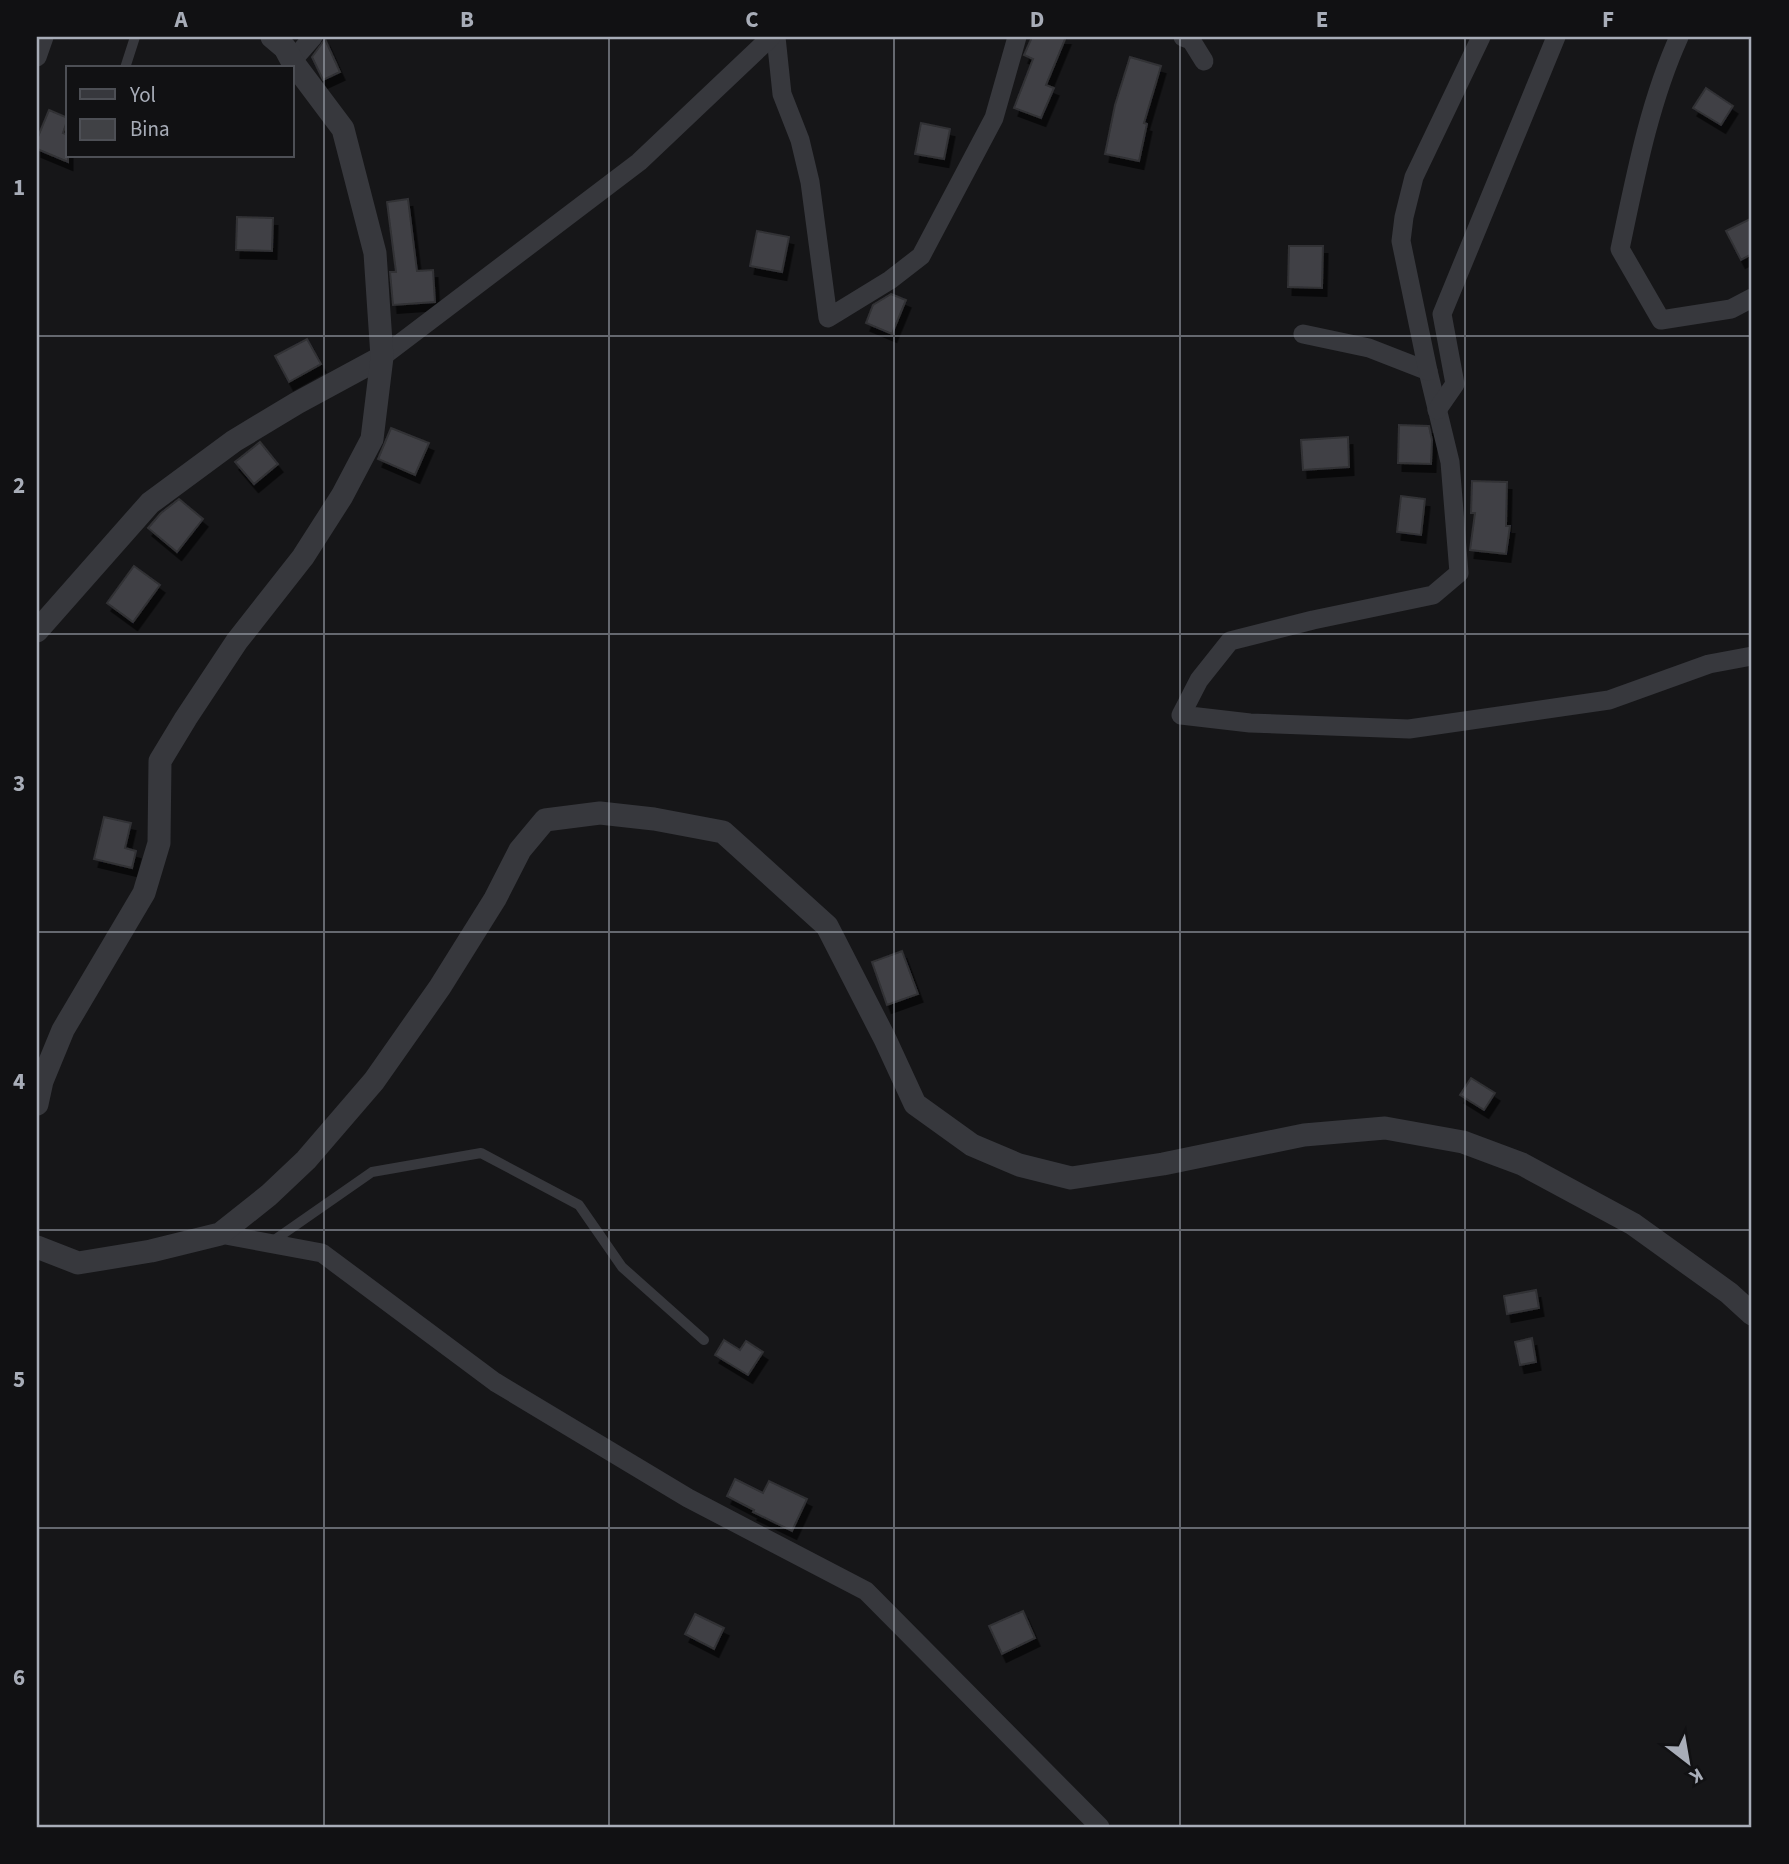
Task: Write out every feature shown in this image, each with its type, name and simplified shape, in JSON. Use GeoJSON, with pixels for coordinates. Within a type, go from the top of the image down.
{"type":"FeatureCollection","features":[{"type":"Feature","properties":{"kind":"street"},"geometry":{"type":"LineString","coordinates":[[37,57],[44,37]]}},
{"type":"Feature","properties":{"kind":"street"},"geometry":{"type":"LineString","coordinates":[[37,1104],[42,1081],[63,1030],[144,893],[159,843],[160,761],[230,652],[303,557],[342,496],[372,439],[382,357],[375,253],[343,130],[285,48],[272,37]]}},
{"type":"Feature","properties":{"kind":"street"},"geometry":{"type":"LineString","coordinates":[[292,61],[313,37]]}},
{"type":"Feature","properties":{"kind":"street"},"geometry":{"type":"LineString","coordinates":[[773,37],[782,94],[800,140],[810,182],[828,318],[890,280],[921,256],[994,118],[1017,37]]}},
{"type":"Feature","properties":{"kind":"street"},"geometry":{"type":"LineString","coordinates":[[37,631],[150,503],[234,440],[382,357],[639,162],[773,37]]}},
{"type":"Feature","properties":{"kind":"street"},"geometry":{"type":"LineString","coordinates":[[1184,37],[1191,40],[1204,61]]}},
{"type":"Feature","properties":{"kind":"street"},"geometry":{"type":"LineString","coordinates":[[1481,37],[1414,177],[1401,241],[1450,462],[1459,572],[1433,595],[1313,620],[1230,641],[1199,680],[1181,715],[1250,723],[1409,729],[1609,700],[1709,664],[1752,656]]}},
{"type":"Feature","properties":{"kind":"street"},"geometry":{"type":"LineString","coordinates":[[1437,410],[1455,384],[1442,314],[1556,37]]}},
{"type":"Feature","properties":{"kind":"street"},"geometry":{"type":"LineString","coordinates":[[1679,37],[1668,62],[1636,173],[1620,249],[1661,320],[1731,309],[1752,298]]}},
{"type":"Feature","properties":{"kind":"street"},"geometry":{"type":"LineString","coordinates":[[1303,334],[1369,348],[1428,371]]}},
{"type":"Feature","properties":{"kind":"street"},"geometry":{"type":"LineString","coordinates":[[220,1234],[269,1195],[306,1160],[374,1081],[461,954],[495,899],[520,850],[545,820],[600,813],[654,819],[723,832],[766,870],[827,926],[886,1039],[915,1104],[972,1145],[1019,1165],[1071,1178],[1163,1164],[1304,1135],[1385,1128],[1463,1142],[1522,1164],[1633,1224],[1729,1293],[1752,1314]]}},
{"type":"Feature","properties":{"kind":"street"},"geometry":{"type":"LineString","coordinates":[[37,1247],[78,1263],[151,1251],[220,1234],[321,1253],[495,1382],[688,1499],[866,1591],[1100,1827]]}},
{"type":"Feature","properties":{"kind":"lane"},"geometry":{"type":"LineString","coordinates":[[126,66],[135,37]]}},
{"type":"Feature","properties":{"kind":"lane"},"geometry":{"type":"LineString","coordinates":[[269,1243],[372,1172],[481,1153],[579,1205],[622,1267],[704,1340]]}},
{"type":"Feature","properties":{"kind":"building"},"geometry":{"type":"Polygon","coordinates":[[[1032,37],[1066,37],[1046,85],[1054,88],[1041,118],[1014,108],[1033,59],[1024,55],[1032,37]]]}},
{"type":"Feature","properties":{"kind":"building"},"geometry":{"type":"Polygon","coordinates":[[[325,39],[340,72],[323,80],[312,57],[325,39]]]}},
{"type":"Feature","properties":{"kind":"building"},"geometry":{"type":"Polygon","coordinates":[[[1130,57],[1161,66],[1144,123],[1147,124],[1139,161],[1105,154],[1115,105],[1130,57]]]}},
{"type":"Feature","properties":{"kind":"building"},"geometry":{"type":"Polygon","coordinates":[[[1706,88],[1733,106],[1721,125],[1693,108],[1706,88]]]}},
{"type":"Feature","properties":{"kind":"building"},"geometry":{"type":"Polygon","coordinates":[[[49,110],[66,117],[63,133],[66,134],[68,162],[37,149],[37,139],[49,110]]]}},
{"type":"Feature","properties":{"kind":"building"},"geometry":{"type":"Polygon","coordinates":[[[921,123],[950,129],[944,159],[915,154],[921,123]]]}},
{"type":"Feature","properties":{"kind":"building"},"geometry":{"type":"Polygon","coordinates":[[[408,199],[417,271],[433,270],[435,302],[393,305],[390,272],[396,272],[387,202],[408,199]]]}},
{"type":"Feature","properties":{"kind":"building"},"geometry":{"type":"Polygon","coordinates":[[[237,217],[273,218],[272,251],[236,250],[237,217]]]}},
{"type":"Feature","properties":{"kind":"building"},"geometry":{"type":"Polygon","coordinates":[[[1752,218],[1752,254],[1741,260],[1726,231],[1752,218]]]}},
{"type":"Feature","properties":{"kind":"building"},"geometry":{"type":"Polygon","coordinates":[[[757,231],[789,237],[782,272],[750,266],[757,231]]]}},
{"type":"Feature","properties":{"kind":"building"},"geometry":{"type":"Polygon","coordinates":[[[1289,246],[1323,246],[1322,288],[1288,287],[1289,246]]]}},
{"type":"Feature","properties":{"kind":"building"},"geometry":{"type":"Polygon","coordinates":[[[891,294],[906,300],[892,334],[866,323],[873,305],[891,294]]]}},
{"type":"Feature","properties":{"kind":"building"},"geometry":{"type":"Polygon","coordinates":[[[307,339],[321,364],[289,382],[275,356],[307,339]]]}},
{"type":"Feature","properties":{"kind":"building"},"geometry":{"type":"Polygon","coordinates":[[[1399,425],[1429,426],[1432,440],[1431,464],[1398,463],[1399,425]]]}},
{"type":"Feature","properties":{"kind":"building"},"geometry":{"type":"Polygon","coordinates":[[[391,428],[429,443],[415,475],[378,459],[391,428]]]}},
{"type":"Feature","properties":{"kind":"building"},"geometry":{"type":"Polygon","coordinates":[[[1348,437],[1349,467],[1303,470],[1301,440],[1348,437]]]}},
{"type":"Feature","properties":{"kind":"building"},"geometry":{"type":"Polygon","coordinates":[[[260,442],[278,464],[254,484],[235,462],[260,442]]]}},
{"type":"Feature","properties":{"kind":"building"},"geometry":{"type":"Polygon","coordinates":[[[1472,481],[1507,482],[1506,526],[1510,526],[1506,554],[1470,550],[1475,513],[1471,513],[1472,481]]]}},
{"type":"Feature","properties":{"kind":"building"},"geometry":{"type":"Polygon","coordinates":[[[1401,496],[1425,499],[1421,535],[1397,532],[1401,496]]]}},
{"type":"Feature","properties":{"kind":"building"},"geometry":{"type":"Polygon","coordinates":[[[179,499],[203,519],[177,552],[148,528],[179,499]]]}},
{"type":"Feature","properties":{"kind":"building"},"geometry":{"type":"Polygon","coordinates":[[[134,566],[160,585],[133,622],[107,603],[134,566]]]}},
{"type":"Feature","properties":{"kind":"building"},"geometry":{"type":"Polygon","coordinates":[[[104,817],[131,823],[125,848],[136,851],[132,868],[94,859],[104,817]]]}},
{"type":"Feature","properties":{"kind":"building"},"geometry":{"type":"Polygon","coordinates":[[[902,951],[918,994],[887,1005],[872,962],[902,951]]]}},
{"type":"Feature","properties":{"kind":"building"},"geometry":{"type":"Polygon","coordinates":[[[1471,1078],[1495,1093],[1484,1110],[1460,1095],[1471,1078]]]}},
{"type":"Feature","properties":{"kind":"building"},"geometry":{"type":"Polygon","coordinates":[[[1536,1290],[1539,1308],[1507,1314],[1504,1296],[1536,1290]]]}},
{"type":"Feature","properties":{"kind":"building"},"geometry":{"type":"Polygon","coordinates":[[[1532,1338],[1536,1362],[1520,1365],[1515,1342],[1532,1338]]]}},
{"type":"Feature","properties":{"kind":"building"},"geometry":{"type":"Polygon","coordinates":[[[724,1340],[740,1350],[746,1341],[763,1352],[748,1375],[715,1355],[724,1340]]]}},
{"type":"Feature","properties":{"kind":"building"},"geometry":{"type":"Polygon","coordinates":[[[735,1479],[763,1493],[769,1481],[807,1499],[792,1531],[727,1496],[735,1479]]]}},
{"type":"Feature","properties":{"kind":"building"},"geometry":{"type":"Polygon","coordinates":[[[1023,1611],[1035,1638],[1002,1654],[989,1626],[1023,1611]]]}},
{"type":"Feature","properties":{"kind":"building"},"geometry":{"type":"Polygon","coordinates":[[[695,1614],[724,1628],[714,1649],[685,1634],[695,1614]]]}}]}
